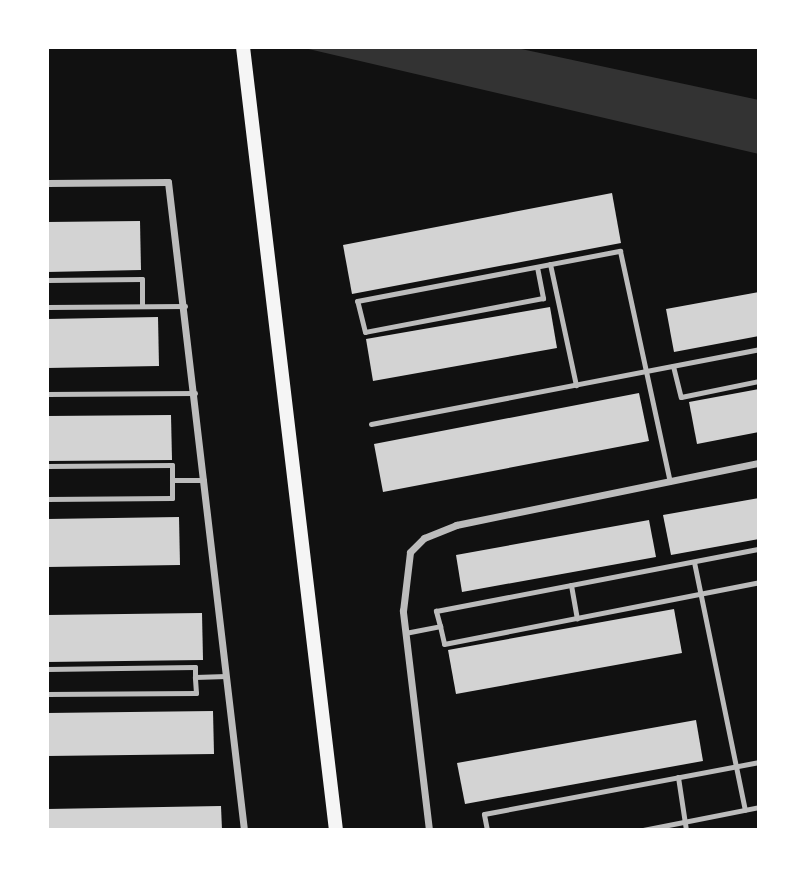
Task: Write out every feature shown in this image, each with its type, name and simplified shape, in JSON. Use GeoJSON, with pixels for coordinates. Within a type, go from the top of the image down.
{"type":"FeatureCollection","features":[{"type":"Feature","properties":{"kind":"main road"},"geometry":{"type":"LineString","coordinates":[[243,47],[336,830]]}},
{"type":"Feature","properties":{"kind":"street"},"geometry":{"type":"LineString","coordinates":[[47,183],[168,182],[185,306],[244,830]]}},
{"type":"Feature","properties":{"kind":"street"},"geometry":{"type":"LineString","coordinates":[[429,830],[405,633],[404,574],[410,552],[424,538],[456,525],[759,463]]}},
{"type":"Feature","properties":{"kind":"lane"},"geometry":{"type":"LineString","coordinates":[[537,267],[543,298],[365,332],[357,301],[620,251],[670,482]]}},
{"type":"Feature","properties":{"kind":"lane"},"geometry":{"type":"LineString","coordinates":[[550,264],[576,385]]}},
{"type":"Feature","properties":{"kind":"lane"},"geometry":{"type":"LineString","coordinates":[[47,280],[142,279],[142,306]]}},
{"type":"Feature","properties":{"kind":"lane"},"geometry":{"type":"LineString","coordinates":[[47,307],[185,306]]}},
{"type":"Feature","properties":{"kind":"lane"},"geometry":{"type":"LineString","coordinates":[[371,424],[759,349]]}},
{"type":"Feature","properties":{"kind":"lane"},"geometry":{"type":"LineString","coordinates":[[673,366],[681,397],[759,381]]}},
{"type":"Feature","properties":{"kind":"lane"},"geometry":{"type":"LineString","coordinates":[[47,394],[195,393]]}},
{"type":"Feature","properties":{"kind":"lane"},"geometry":{"type":"LineString","coordinates":[[47,466],[172,465],[172,498],[47,499]]}},
{"type":"Feature","properties":{"kind":"lane"},"geometry":{"type":"LineString","coordinates":[[172,480],[204,480]]}},
{"type":"Feature","properties":{"kind":"lane"},"geometry":{"type":"LineString","coordinates":[[759,549],[436,611],[444,644],[759,582]]}},
{"type":"Feature","properties":{"kind":"lane"},"geometry":{"type":"LineString","coordinates":[[694,562],[745,810]]}},
{"type":"Feature","properties":{"kind":"lane"},"geometry":{"type":"LineString","coordinates":[[571,585],[577,618]]}},
{"type":"Feature","properties":{"kind":"lane"},"geometry":{"type":"LineString","coordinates":[[405,633],[440,626]]}},
{"type":"Feature","properties":{"kind":"lane"},"geometry":{"type":"LineString","coordinates":[[47,669],[195,667],[196,693],[47,695]]}},
{"type":"Feature","properties":{"kind":"lane"},"geometry":{"type":"LineString","coordinates":[[195,677],[227,676]]}},
{"type":"Feature","properties":{"kind":"lane"},"geometry":{"type":"LineString","coordinates":[[487,830],[484,814],[759,762]]}},
{"type":"Feature","properties":{"kind":"lane"},"geometry":{"type":"LineString","coordinates":[[678,777],[687,830]]}},
{"type":"Feature","properties":{"kind":"lane"},"geometry":{"type":"LineString","coordinates":[[643,830],[759,807]]}},
{"type":"Feature","properties":{"kind":"shaded area"},"geometry":{"type":"Polygon","coordinates":[[[300,47],[512,47],[759,100],[759,154],[300,47]]]}},
{"type":"Feature","properties":{"kind":"building"},"geometry":{"type":"Polygon","coordinates":[[[612,193],[621,243],[352,294],[343,245],[612,193]]]}},
{"type":"Feature","properties":{"kind":"building"},"geometry":{"type":"Polygon","coordinates":[[[140,221],[141,270],[47,272],[47,222],[140,221]]]}},
{"type":"Feature","properties":{"kind":"building"},"geometry":{"type":"Polygon","coordinates":[[[759,292],[759,336],[674,352],[666,309],[759,292]]]}},
{"type":"Feature","properties":{"kind":"building"},"geometry":{"type":"Polygon","coordinates":[[[550,307],[557,348],[373,381],[366,339],[550,307]]]}},
{"type":"Feature","properties":{"kind":"building"},"geometry":{"type":"Polygon","coordinates":[[[158,317],[159,366],[47,368],[47,319],[158,317]]]}},
{"type":"Feature","properties":{"kind":"building"},"geometry":{"type":"Polygon","coordinates":[[[759,389],[759,432],[697,444],[689,402],[759,389]]]}},
{"type":"Feature","properties":{"kind":"building"},"geometry":{"type":"Polygon","coordinates":[[[639,393],[649,441],[383,492],[374,444],[639,393]]]}},
{"type":"Feature","properties":{"kind":"building"},"geometry":{"type":"Polygon","coordinates":[[[171,415],[172,460],[47,461],[47,416],[171,415]]]}},
{"type":"Feature","properties":{"kind":"building"},"geometry":{"type":"Polygon","coordinates":[[[759,498],[759,539],[671,555],[663,515],[759,498]]]}},
{"type":"Feature","properties":{"kind":"building"},"geometry":{"type":"Polygon","coordinates":[[[179,517],[180,565],[47,567],[47,519],[179,517]]]}},
{"type":"Feature","properties":{"kind":"building"},"geometry":{"type":"Polygon","coordinates":[[[649,520],[656,557],[462,592],[456,555],[649,520]]]}},
{"type":"Feature","properties":{"kind":"building"},"geometry":{"type":"Polygon","coordinates":[[[674,609],[682,653],[456,694],[448,650],[674,609]]]}},
{"type":"Feature","properties":{"kind":"building"},"geometry":{"type":"Polygon","coordinates":[[[202,613],[203,660],[47,662],[47,615],[202,613]]]}},
{"type":"Feature","properties":{"kind":"building"},"geometry":{"type":"Polygon","coordinates":[[[213,711],[214,754],[47,756],[47,713],[213,711]]]}},
{"type":"Feature","properties":{"kind":"building"},"geometry":{"type":"Polygon","coordinates":[[[696,720],[703,761],[465,804],[457,763],[696,720]]]}},
{"type":"Feature","properties":{"kind":"building"},"geometry":{"type":"Polygon","coordinates":[[[221,806],[222,830],[47,830],[47,809],[221,806]]]}}]}
